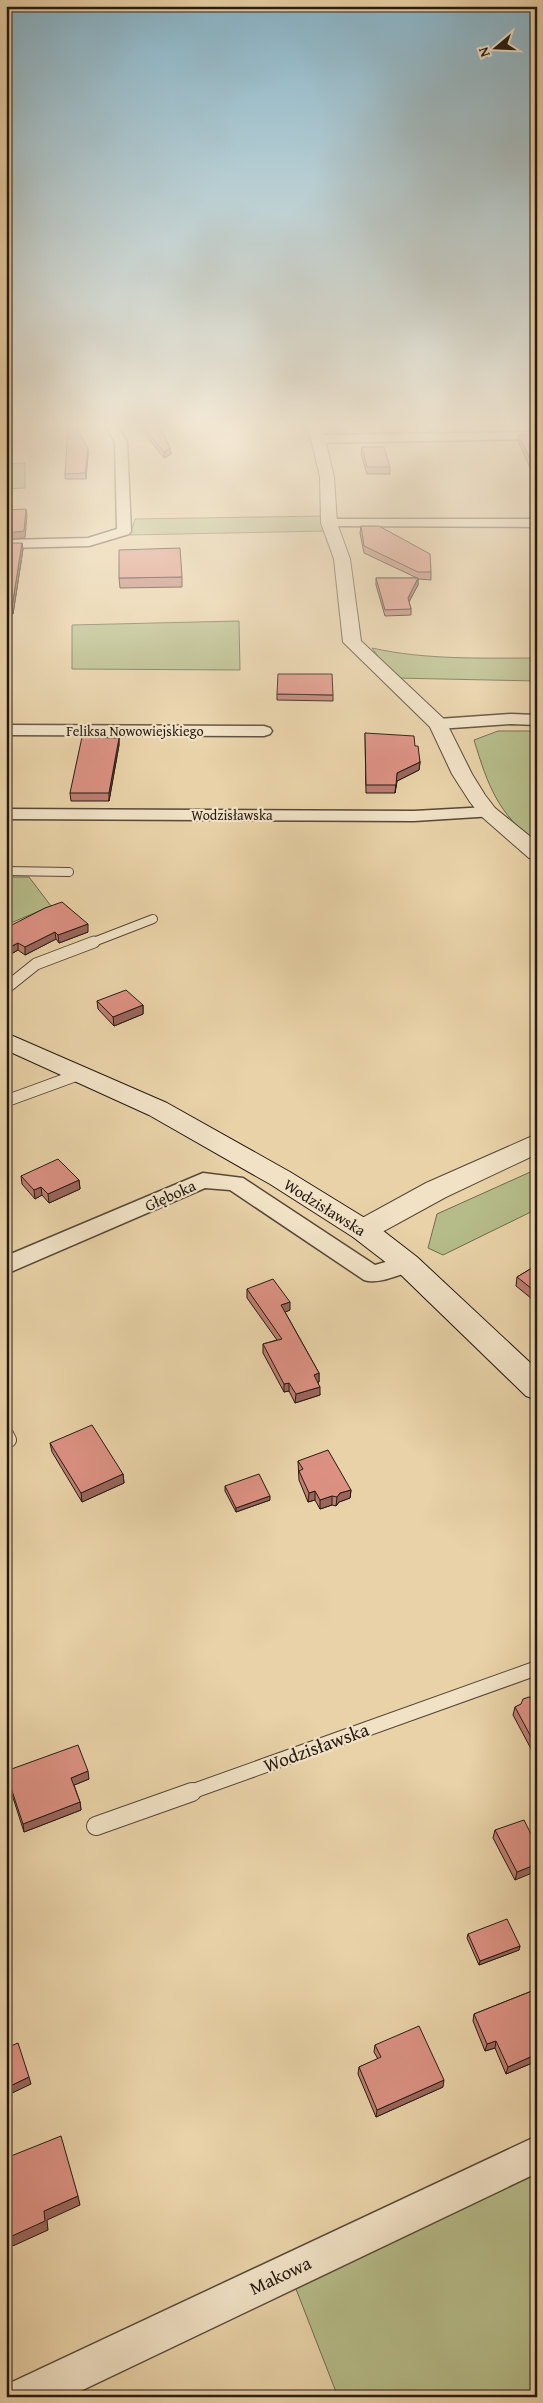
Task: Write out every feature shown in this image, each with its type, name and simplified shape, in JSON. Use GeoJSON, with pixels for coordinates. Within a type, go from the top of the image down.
{"type":"FeatureCollection","features":[{"type":"Feature","properties":{"kind":"street"},"geometry":{"type":"LineString","coordinates":[[6,544],[89,542],[111,535]]}},
{"type":"Feature","properties":{"kind":"street"},"geometry":{"type":"LineString","coordinates":[[333,535],[342,559],[352,642],[438,724],[462,774],[488,812],[537,853]]}},
{"type":"Feature","properties":{"kind":"street"},"geometry":{"type":"LineString","coordinates":[[438,724],[512,719],[537,720]]}},
{"type":"Feature","properties":{"kind":"street","name":"Feliksa Nowowiejskiego"},"geometry":{"type":"LineString","coordinates":[[6,730],[264,731]]}},
{"type":"Feature","properties":{"kind":"street","name":"Wodzisławska"},"geometry":{"type":"LineString","coordinates":[[6,814],[414,816],[488,812]]}},
{"type":"Feature","properties":{"kind":"street","name":"Wodzisławska"},"geometry":{"type":"LineString","coordinates":[[6,1041],[158,1109],[280,1178],[363,1230],[407,1264],[537,1388]]}},
{"type":"Feature","properties":{"kind":"street"},"geometry":{"type":"LineString","coordinates":[[363,1230],[436,1190],[537,1143]]}},
{"type":"Feature","properties":{"kind":"street","name":"Głęboka"},"geometry":{"type":"LineString","coordinates":[[6,1266],[203,1180],[235,1183],[372,1274],[407,1264]]}},
{"type":"Feature","properties":{"kind":"street","name":"Makowa"},"geometry":{"type":"LineString","coordinates":[[24,2397],[537,2154]]}},
{"type":"Feature","properties":{"kind":"lane"},"geometry":{"type":"LineString","coordinates":[[6,871],[69,872]]}},
{"type":"Feature","properties":{"kind":"lane"},"geometry":{"type":"LineString","coordinates":[[6,988],[36,964],[153,919]]}},
{"type":"Feature","properties":{"kind":"lane"},"geometry":{"type":"LineString","coordinates":[[6,1100],[80,1074]]}},
{"type":"Feature","properties":{"kind":"lane","name":"Wodzisławska"},"geometry":{"type":"LineString","coordinates":[[96,1826],[537,1668]]}},
{"type":"Feature","properties":{"kind":"green space"},"geometry":{"type":"Polygon","coordinates":[[[239,621],[240,670],[72,669],[72,625],[239,621]]]}},
{"type":"Feature","properties":{"kind":"green space"},"geometry":{"type":"Polygon","coordinates":[[[372,648],[413,655],[474,658],[537,658],[537,681],[394,678],[372,648]]]}},
{"type":"Feature","properties":{"kind":"green space"},"geometry":{"type":"Polygon","coordinates":[[[498,731],[537,731],[537,843],[504,810],[496,798],[484,771],[474,740],[498,731]]]}},
{"type":"Feature","properties":{"kind":"green space"},"geometry":{"type":"Polygon","coordinates":[[[6,877],[29,877],[51,906],[6,925],[6,877]]]}},
{"type":"Feature","properties":{"kind":"green space"},"geometry":{"type":"Polygon","coordinates":[[[537,1169],[537,1209],[443,1255],[428,1248],[437,1214],[537,1169]]]}},
{"type":"Feature","properties":{"kind":"green space"},"geometry":{"type":"Polygon","coordinates":[[[537,2174],[537,2397],[338,2397],[296,2289],[333,2264],[537,2174]]]}},
{"type":"Feature","properties":{"kind":"building"},"geometry":{"type":"Polygon","coordinates":[[[362,535],[396,535],[430,554],[431,572],[418,572],[364,546],[362,535]]]}},
{"type":"Feature","properties":{"kind":"building"},"geometry":{"type":"Polygon","coordinates":[[[6,543],[22,543],[12,607],[6,606],[6,543]]]}},
{"type":"Feature","properties":{"kind":"building"},"geometry":{"type":"Polygon","coordinates":[[[180,548],[182,577],[119,578],[119,550],[180,548]]]}},
{"type":"Feature","properties":{"kind":"building"},"geometry":{"type":"Polygon","coordinates":[[[376,578],[418,578],[408,598],[411,609],[385,610],[376,578]]]}},
{"type":"Feature","properties":{"kind":"building"},"geometry":{"type":"Polygon","coordinates":[[[278,674],[332,674],[333,695],[277,694],[278,674]]]}},
{"type":"Feature","properties":{"kind":"building"},"geometry":{"type":"Polygon","coordinates":[[[365,733],[414,736],[415,746],[418,746],[420,762],[397,773],[396,785],[366,785],[365,733]]]}},
{"type":"Feature","properties":{"kind":"building"},"geometry":{"type":"Polygon","coordinates":[[[82,737],[119,738],[109,793],[70,793],[82,737]]]}},
{"type":"Feature","properties":{"kind":"building"},"geometry":{"type":"Polygon","coordinates":[[[62,902],[88,924],[58,935],[55,932],[25,947],[18,943],[6,949],[6,928],[45,908],[62,902]]]}},
{"type":"Feature","properties":{"kind":"building"},"geometry":{"type":"Polygon","coordinates":[[[126,990],[143,1005],[113,1017],[97,1001],[126,990]]]}},
{"type":"Feature","properties":{"kind":"building"},"geometry":{"type":"Polygon","coordinates":[[[58,1159],[79,1180],[48,1194],[41,1187],[34,1190],[21,1176],[58,1159]]]}},
{"type":"Feature","properties":{"kind":"building"},"geometry":{"type":"Polygon","coordinates":[[[537,1265],[537,1293],[517,1277],[537,1265]]]}},
{"type":"Feature","properties":{"kind":"building"},"geometry":{"type":"Polygon","coordinates":[[[273,1279],[290,1302],[281,1305],[319,1373],[314,1375],[320,1387],[296,1394],[289,1383],[284,1384],[263,1344],[282,1339],[247,1289],[273,1279]]]}},
{"type":"Feature","properties":{"kind":"building"},"geometry":{"type":"Polygon","coordinates":[[[92,1425],[123,1474],[81,1493],[50,1443],[92,1425]]]}},
{"type":"Feature","properties":{"kind":"building"},"geometry":{"type":"Polygon","coordinates":[[[328,1450],[351,1490],[340,1493],[337,1497],[332,1496],[320,1500],[315,1491],[309,1493],[299,1471],[303,1469],[298,1461],[328,1450]]]}},
{"type":"Feature","properties":{"kind":"building"},"geometry":{"type":"Polygon","coordinates":[[[259,1474],[270,1496],[236,1508],[225,1486],[259,1474]]]}},
{"type":"Feature","properties":{"kind":"building"},"geometry":{"type":"Polygon","coordinates":[[[529,1697],[537,1698],[537,1748],[515,1707],[521,1704],[523,1699],[529,1697]]]}},
{"type":"Feature","properties":{"kind":"building"},"geometry":{"type":"Polygon","coordinates":[[[78,1745],[88,1771],[71,1778],[80,1802],[23,1824],[6,1771],[78,1745]]]}},
{"type":"Feature","properties":{"kind":"building"},"geometry":{"type":"Polygon","coordinates":[[[524,1820],[537,1846],[537,1864],[517,1872],[495,1830],[524,1820]]]}},
{"type":"Feature","properties":{"kind":"building"},"geometry":{"type":"Polygon","coordinates":[[[507,1919],[520,1946],[480,1961],[468,1934],[507,1919]]]}},
{"type":"Feature","properties":{"kind":"building"},"geometry":{"type":"Polygon","coordinates":[[[537,1989],[537,2054],[508,2067],[496,2041],[487,2044],[474,2014],[537,1989]]]}},
{"type":"Feature","properties":{"kind":"building"},"geometry":{"type":"Polygon","coordinates":[[[419,2026],[444,2080],[377,2110],[359,2067],[381,2057],[375,2045],[419,2026]]]}},
{"type":"Feature","properties":{"kind":"building"},"geometry":{"type":"Polygon","coordinates":[[[18,2043],[29,2077],[6,2088],[6,2048],[18,2043]]]}},
{"type":"Feature","properties":{"kind":"building"},"geometry":{"type":"Polygon","coordinates":[[[61,2136],[78,2196],[44,2211],[45,2221],[6,2238],[6,2158],[61,2136]]]}}]}
